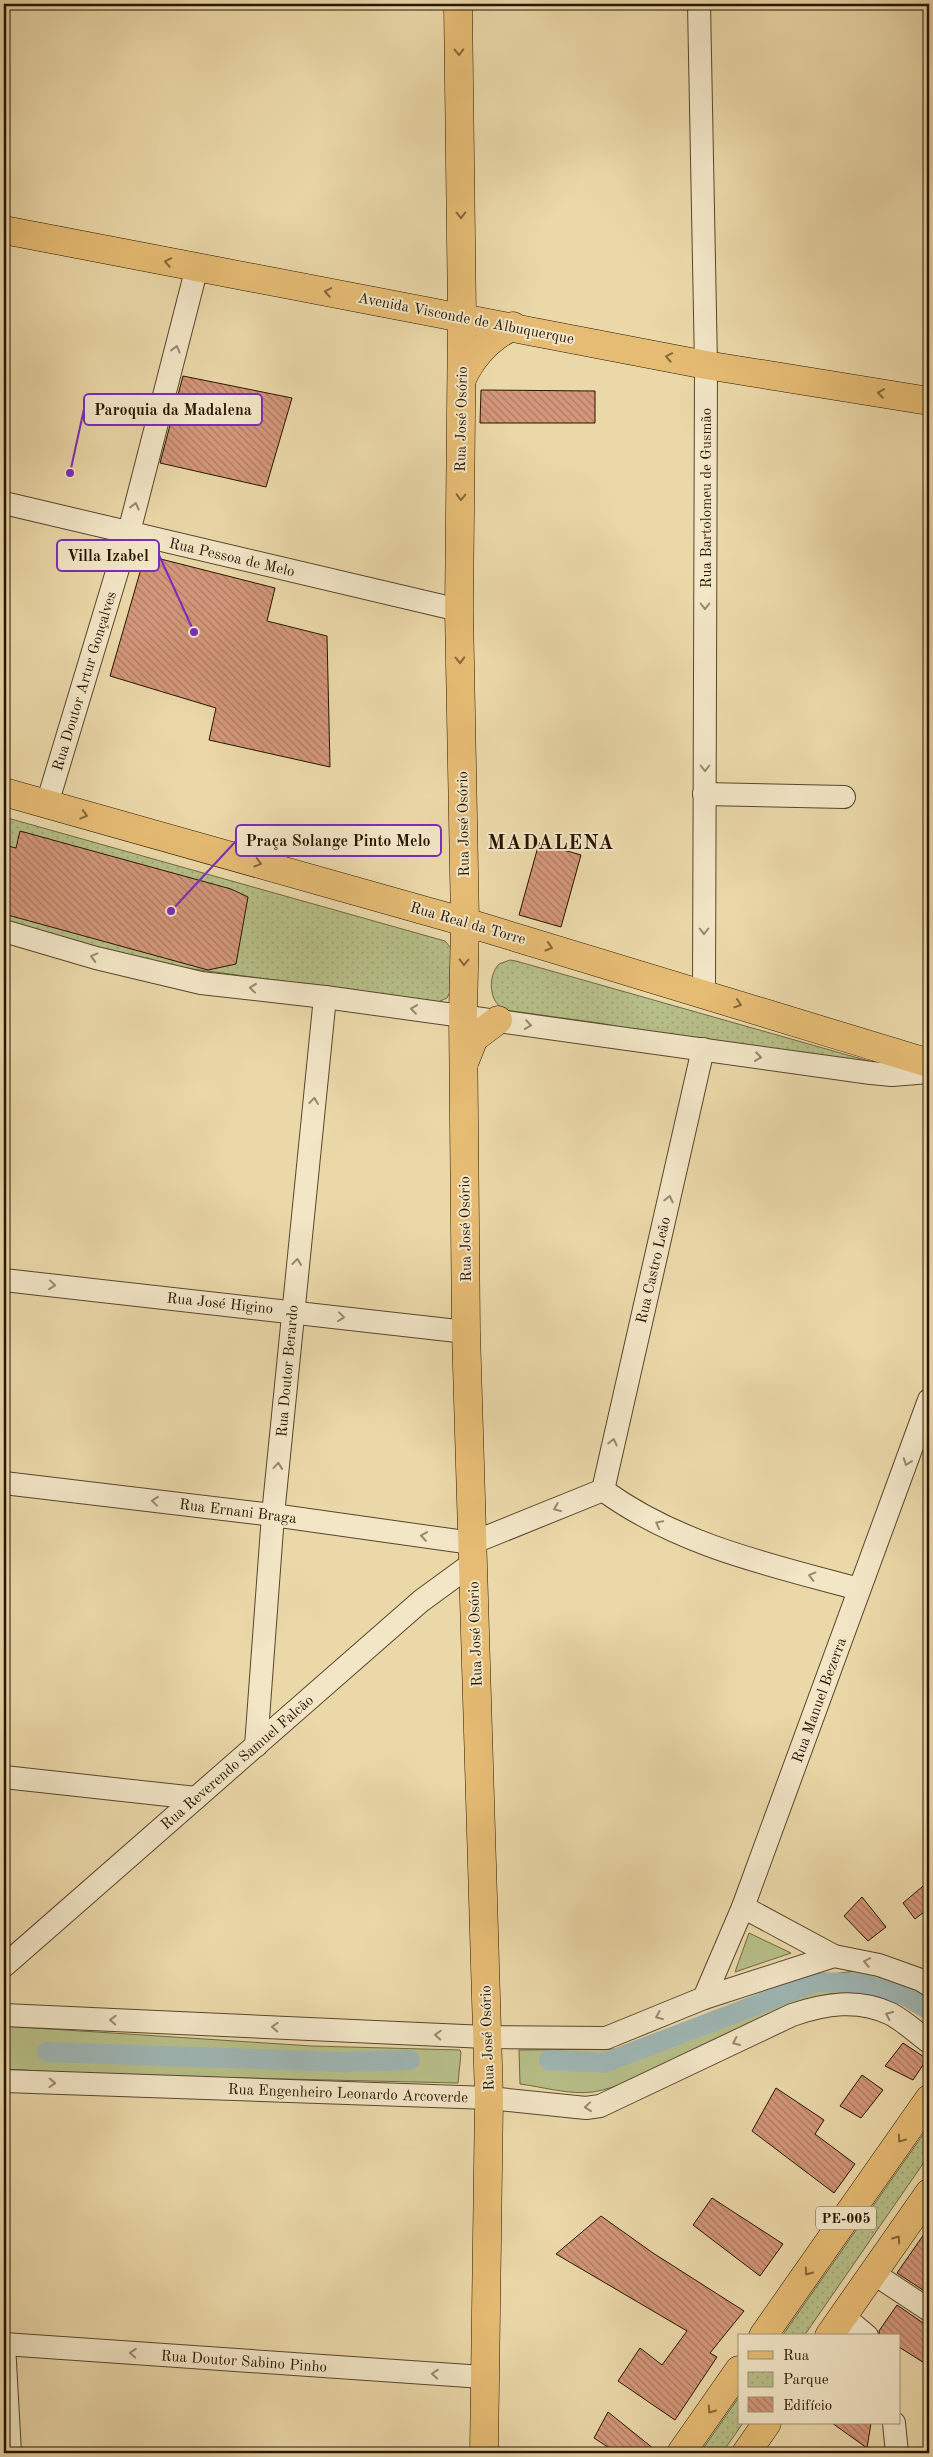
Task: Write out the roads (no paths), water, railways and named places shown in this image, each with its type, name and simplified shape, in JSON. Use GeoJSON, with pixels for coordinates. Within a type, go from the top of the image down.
{"type":"FeatureCollection","features":[{"type":"Feature","properties":{"kind":"main road","name":"Rua José Osório"},"geometry":{"type":"LineString","coordinates":[[458,4],[462,316],[459,610],[465,922],[463,1064],[466,1332],[489,2098],[483,2452]]}},
{"type":"Feature","properties":{"kind":"main road","name":"Avenida Visconde de Albuquerque"},"geometry":{"type":"LineString","coordinates":[[4,230],[462,316],[706,365],[929,401]]}},
{"type":"Feature","properties":{"kind":"main road"},"geometry":{"type":"LineString","coordinates":[[462,379],[467,367],[483,347],[513,326]]}},
{"type":"Feature","properties":{"kind":"main road","name":"Rua Real da Torre"},"geometry":{"type":"LineString","coordinates":[[4,792],[465,922],[704,993],[861,1044],[929,1063]]}},
{"type":"Feature","properties":{"kind":"main road"},"geometry":{"type":"LineString","coordinates":[[463,1064],[474,1038],[498,1020]]}},
{"type":"Feature","properties":{"kind":"main road","name":"PE-005"},"geometry":{"type":"LineString","coordinates":[[764,2334],[929,2100]]}},
{"type":"Feature","properties":{"kind":"main road","name":"PE-005"},"geometry":{"type":"LineString","coordinates":[[836,2326],[929,2193]]}},
{"type":"Feature","properties":{"kind":"main road"},"geometry":{"type":"LineString","coordinates":[[681,2453],[738,2371]]}},
{"type":"Feature","properties":{"kind":"main road"},"geometry":{"type":"LineString","coordinates":[[746,2453],[766,2424]]}},
{"type":"Feature","properties":{"kind":"street","name":"Rua Bartolomeu de Gusmão"},"geometry":{"type":"LineString","coordinates":[[699,4],[706,365],[704,993]]}},
{"type":"Feature","properties":{"kind":"street","name":"Rua Doutor Artur Gonçalves"},"geometry":{"type":"LineString","coordinates":[[47,804],[129,532],[197,267]]}},
{"type":"Feature","properties":{"kind":"street","name":"Rua Pessoa de Melo"},"geometry":{"type":"LineString","coordinates":[[4,503],[459,610]]}},
{"type":"Feature","properties":{"kind":"street"},"geometry":{"type":"LineString","coordinates":[[704,794],[844,797]]}},
{"type":"Feature","properties":{"kind":"street"},"geometry":{"type":"LineString","coordinates":[[4,931],[96,958],[201,982],[463,1015],[871,1073],[892,1075],[929,1072]]}},
{"type":"Feature","properties":{"kind":"street","name":"Rua Doutor Berardo"},"geometry":{"type":"LineString","coordinates":[[256,1746],[273,1515],[325,997]]}},
{"type":"Feature","properties":{"kind":"street","name":"Rua Castro Leão"},"geometry":{"type":"LineString","coordinates":[[602,1490],[703,1049]]}},
{"type":"Feature","properties":{"kind":"street","name":"Rua José Higino"},"geometry":{"type":"LineString","coordinates":[[4,1280],[466,1332]]}},
{"type":"Feature","properties":{"kind":"street","name":"Rua Manuel Bezerra"},"geometry":{"type":"LineString","coordinates":[[704,1998],[743,1907],[929,1400]]}},
{"type":"Feature","properties":{"kind":"street","name":"Rua Ernani Braga"},"geometry":{"type":"LineString","coordinates":[[4,1483],[273,1515],[473,1553]]}},
{"type":"Feature","properties":{"kind":"street"},"geometry":{"type":"LineString","coordinates":[[602,1490],[627,1508],[675,1533],[745,1558],[859,1589]]}},
{"type":"Feature","properties":{"kind":"street","name":"Rua Reverendo Samuel Falcão"},"geometry":{"type":"LineString","coordinates":[[4,1966],[421,1601],[473,1553],[602,1490]]}},
{"type":"Feature","properties":{"kind":"street"},"geometry":{"type":"LineString","coordinates":[[4,1777],[196,1798]]}},
{"type":"Feature","properties":{"kind":"street"},"geometry":{"type":"LineString","coordinates":[[743,1907],[834,1956],[879,1965],[921,1980],[929,1985]]}},
{"type":"Feature","properties":{"kind":"street"},"geometry":{"type":"LineString","coordinates":[[4,2015],[486,2037],[606,2038],[704,1998],[834,1956]]}},
{"type":"Feature","properties":{"kind":"street","name":"Rua Engenheiro Leonardo Arcoverde"},"geometry":{"type":"LineString","coordinates":[[4,2081],[489,2098],[565,2108],[586,2108],[600,2106],[792,2015],[817,2006],[847,2003],[891,2014],[929,2042]]}},
{"type":"Feature","properties":{"kind":"street"},"geometry":{"type":"LineString","coordinates":[[872,2273],[929,2310]]}},
{"type":"Feature","properties":{"kind":"street"},"geometry":{"type":"LineString","coordinates":[[836,2326],[861,2334]]}},
{"type":"Feature","properties":{"kind":"street"},"geometry":{"type":"LineString","coordinates":[[4,2344],[10,2453]]}},
{"type":"Feature","properties":{"kind":"street","name":"Rua Doutor Sabino Pinho"},"geometry":{"type":"LineString","coordinates":[[4,2344],[483,2377]]}},
{"type":"Feature","properties":{"kind":"street"},"geometry":{"type":"LineString","coordinates":[[894,2424],[897,2453]]}},
{"type":"Feature","properties":{"kind":"waterway"},"geometry":{"type":"LineString","coordinates":[[549,2060],[604,2063],[816,1982],[855,1983],[904,1995],[929,2010]]}},
{"type":"Feature","properties":{"kind":"waterway"},"geometry":{"type":"LineString","coordinates":[[47,2052],[343,2062],[410,2060]]}},
{"type":"Feature","properties":{"kind":"place","name":"Paroquia da Madalena"},"geometry":{"type":"Point","coordinates":[70,473]}},
{"type":"Feature","properties":{"kind":"place","name":"Villa Izabel"},"geometry":{"type":"Point","coordinates":[194,632]}},
{"type":"Feature","properties":{"kind":"place","name":"Praça Solange Pinto Melo"},"geometry":{"type":"Point","coordinates":[171,911]}},
{"type":"Feature","properties":{"kind":"district","name":"MADALENA"},"geometry":{"type":"Point","coordinates":[551,842]}}]}
